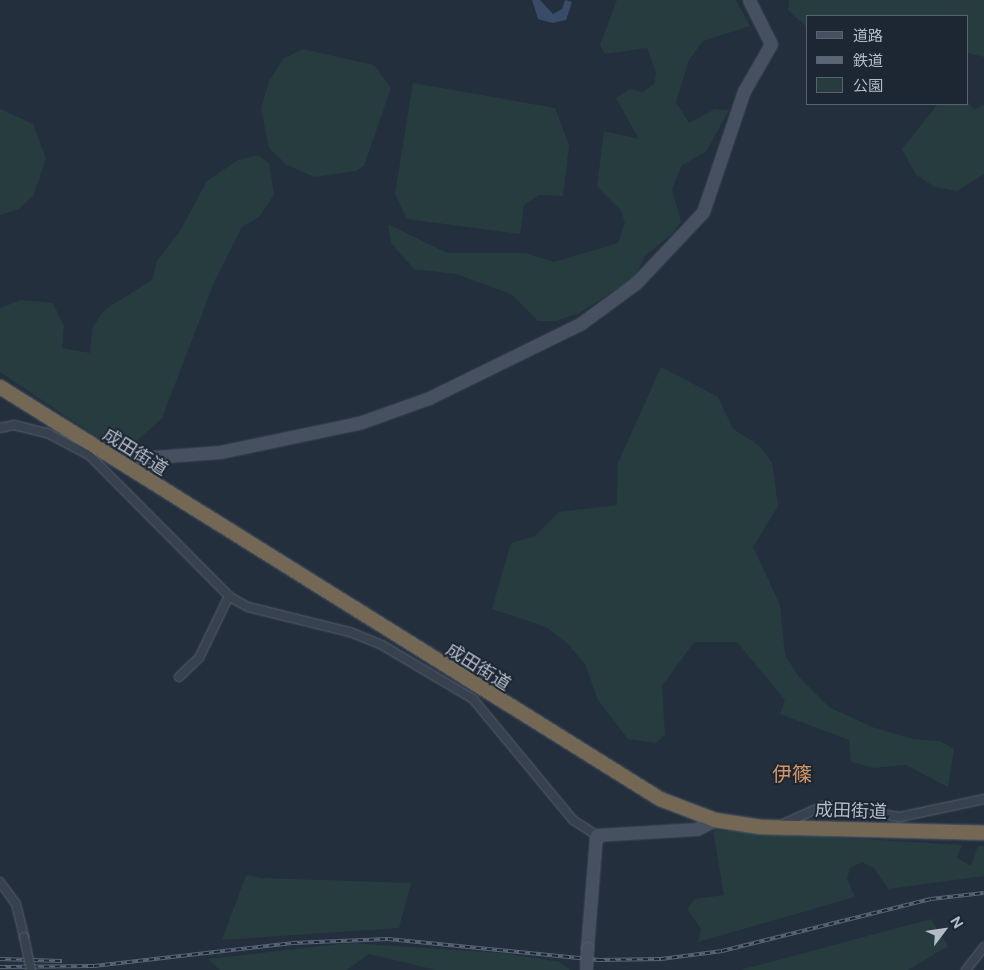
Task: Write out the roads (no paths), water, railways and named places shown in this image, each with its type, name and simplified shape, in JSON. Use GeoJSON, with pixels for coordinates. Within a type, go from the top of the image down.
{"type":"FeatureCollection","features":[{"type":"Feature","properties":{"kind":"highway","name":"成田街道"},"geometry":{"type":"LineString","coordinates":[[0,387],[94,453],[112,460],[623,779],[660,799],[715,820],[777,828],[984,833]]}},
{"type":"Feature","properties":{"kind":"street"},"geometry":{"type":"LineString","coordinates":[[112,460],[220,452],[359,423],[438,394],[580,324],[636,283],[703,212],[744,91],[771,44],[749,0]]}},
{"type":"Feature","properties":{"kind":"street"},"geometry":{"type":"LineString","coordinates":[[0,428],[14,425],[49,434],[94,453],[229,596],[248,607],[350,632],[382,645],[473,699],[574,820],[596,835],[697,829],[715,820]]}},
{"type":"Feature","properties":{"kind":"street"},"geometry":{"type":"LineString","coordinates":[[179,677],[199,658],[229,596]]}},
{"type":"Feature","properties":{"kind":"street"},"geometry":{"type":"LineString","coordinates":[[777,828],[825,805],[900,817],[984,799]]}},
{"type":"Feature","properties":{"kind":"street"},"geometry":{"type":"LineString","coordinates":[[585,970],[596,835]]}},
{"type":"Feature","properties":{"kind":"street"},"geometry":{"type":"LineString","coordinates":[[0,882],[16,904],[31,970]]}},
{"type":"Feature","properties":{"kind":"street"},"geometry":{"type":"LineString","coordinates":[[966,970],[984,948]]}},
{"type":"Feature","properties":{"kind":"water"},"geometry":{"type":"Polygon","coordinates":[[[532,0],[540,0],[553,14],[562,9],[565,0],[572,2],[566,20],[552,23],[538,19],[532,0]]]}},
{"type":"Feature","properties":{"kind":"railway"},"geometry":{"type":"LineString","coordinates":[[0,967],[94,966],[292,943],[388,939],[599,960],[661,959],[722,951],[931,899],[984,893]]}},
{"type":"Feature","properties":{"kind":"railway"},"geometry":{"type":"LineString","coordinates":[[0,959],[62,961]]}},
{"type":"Feature","properties":{"kind":"district","name":"伊篠"},"geometry":{"type":"Point","coordinates":[792,774]}}]}
